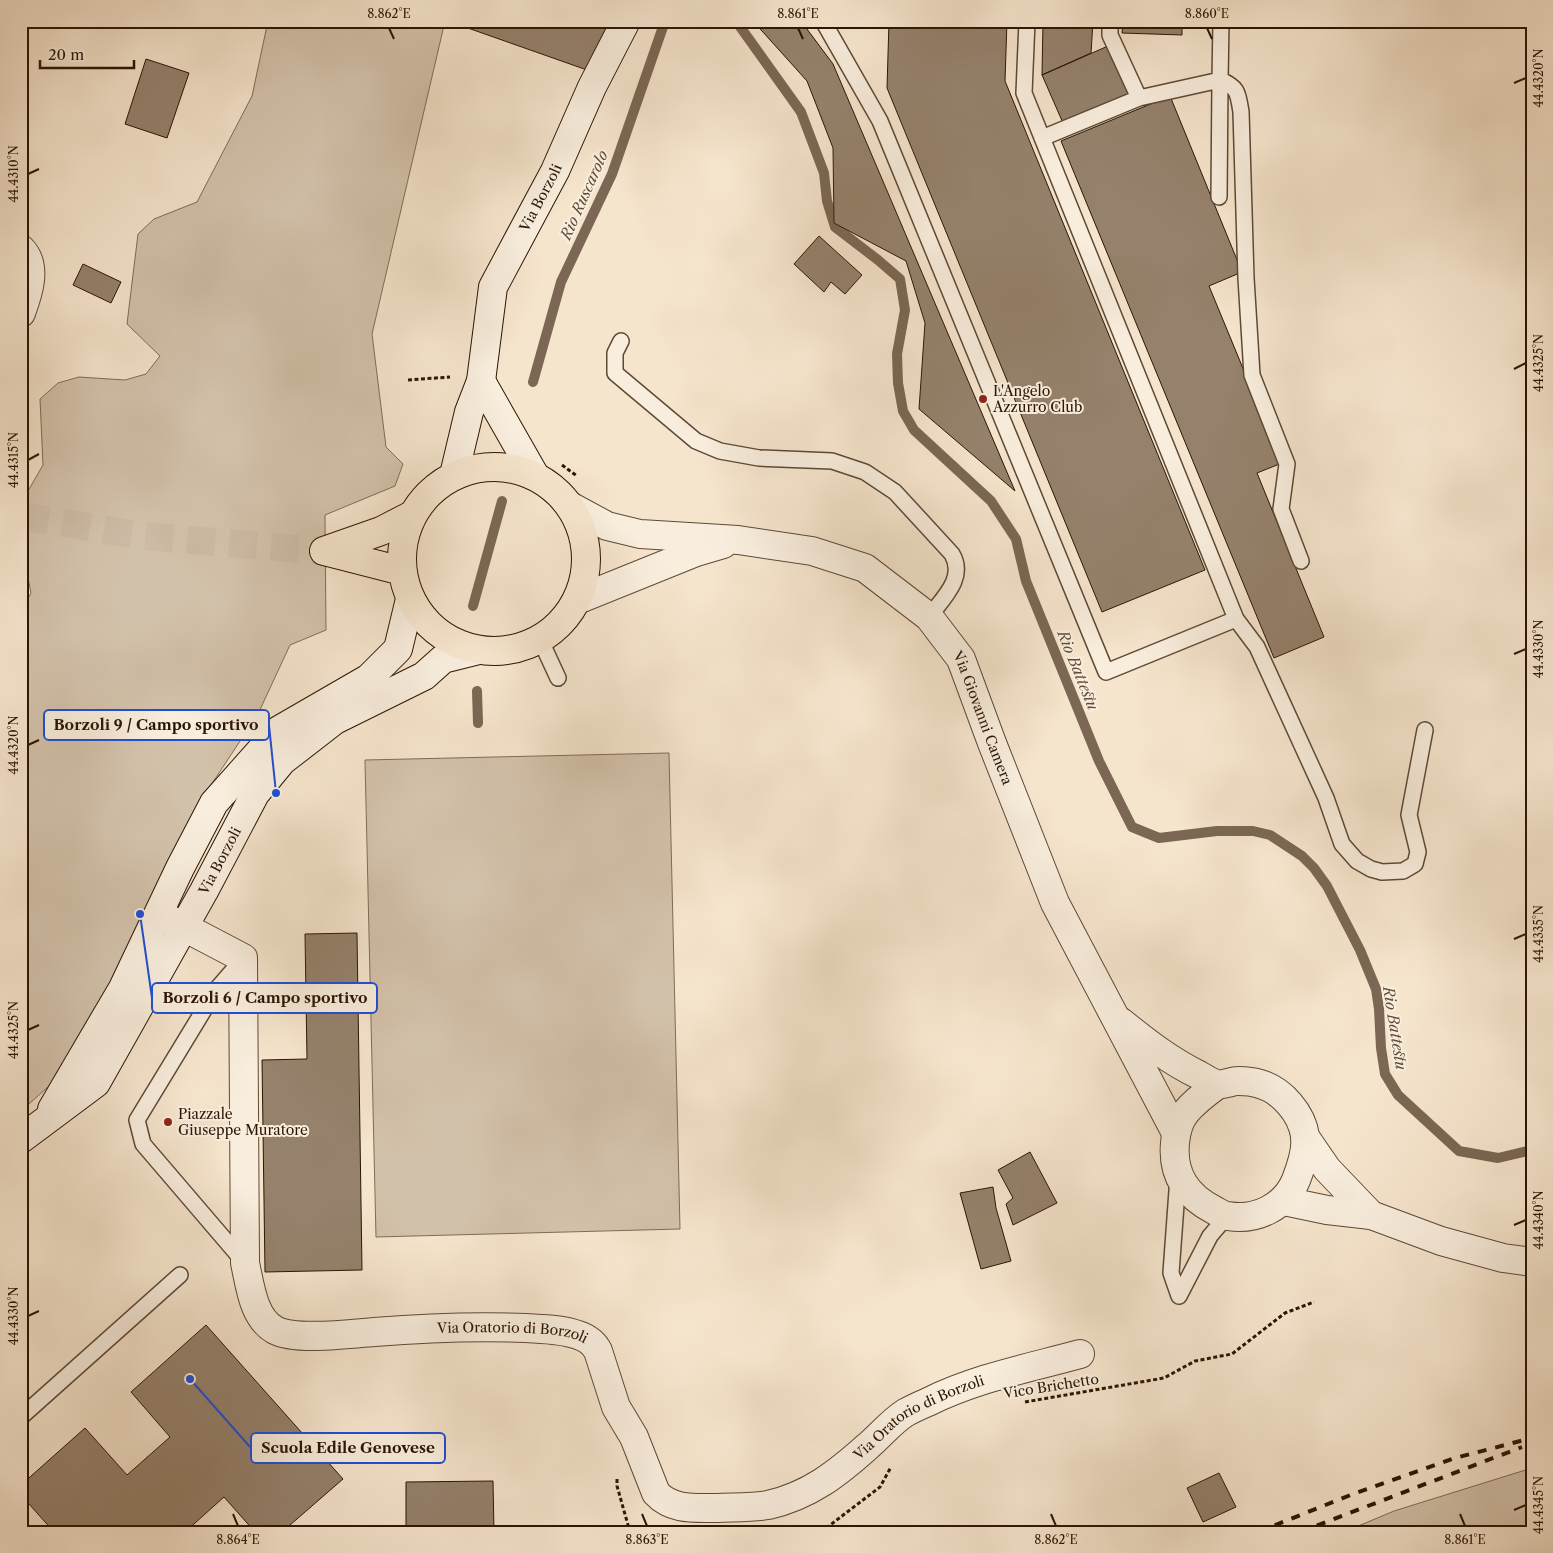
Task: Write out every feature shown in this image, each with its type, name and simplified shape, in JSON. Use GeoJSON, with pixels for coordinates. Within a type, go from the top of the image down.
{"type":"FeatureCollection","features":[{"type":"Feature","properties":{"kind":"main road","name":"Via Borzoli"},"geometry":{"type":"LineString","coordinates":[[481,467],[499,467],[534,476],[554,488],[570,506],[581,528],[586,552],[585,576],[577,600],[561,622],[540,639],[510,650],[479,650],[446,638],[425,620],[410,599],[402,571],[401,552],[405,532],[412,515],[430,492],[454,475],[481,467]]}},
{"type":"Feature","properties":{"kind":"main road"},"geometry":{"type":"LineString","coordinates":[[402,571],[324,551],[381,531],[412,515]]}},
{"type":"Feature","properties":{"kind":"street","name":"Via Borzoli"},"geometry":{"type":"LineString","coordinates":[[454,475],[469,412],[481,380],[493,287],[555,171],[592,86],[626,21]]}},
{"type":"Feature","properties":{"kind":"street"},"geometry":{"type":"LineString","coordinates":[[21,249],[28,260],[30,276],[28,291],[21,313]]}},
{"type":"Feature","properties":{"kind":"street","name":"Via Borzoli"},"geometry":{"type":"LineString","coordinates":[[481,380],[534,476]]}},
{"type":"Feature","properties":{"kind":"street","name":"Via Giovanni Camera"},"geometry":{"type":"LineString","coordinates":[[570,506],[607,526],[640,534],[738,540],[812,551],[864,568],[930,617],[961,659],[1055,903],[1176,1133]]}},
{"type":"Feature","properties":{"kind":"street"},"geometry":{"type":"LineString","coordinates":[[577,600],[696,552],[738,540]]}},
{"type":"Feature","properties":{"kind":"street"},"geometry":{"type":"LineString","coordinates":[[46,1119],[123,988],[214,803],[279,730],[369,678],[398,649],[410,599]]}},
{"type":"Feature","properties":{"kind":"street","name":"Via Borzoli"},"geometry":{"type":"LineString","coordinates":[[21,1139],[96,1083],[255,794],[282,761],[335,720],[424,676],[443,659],[479,650]]}},
{"type":"Feature","properties":{"kind":"street"},"geometry":{"type":"LineString","coordinates":[[158,914],[243,958]]}},
{"type":"Feature","properties":{"kind":"street","name":"Via Oratorio di Borzoli"},"geometry":{"type":"LineString","coordinates":[[243,958],[245,1263],[250,1288],[258,1310],[275,1330],[285,1334],[316,1336],[470,1327],[568,1332],[586,1339],[594,1344],[598,1351],[616,1407],[634,1437],[656,1493],[670,1504],[687,1508],[752,1507],[768,1505],[796,1497],[822,1484],[869,1446],[904,1414],[939,1396],[980,1380],[1080,1354]]}},
{"type":"Feature","properties":{"kind":"street"},"geometry":{"type":"LineString","coordinates":[[1114,1017],[1176,1065],[1218,1084]]}},
{"type":"Feature","properties":{"kind":"street"},"geometry":{"type":"LineString","coordinates":[[1305,1137],[1302,1163],[1295,1183],[1284,1201],[1268,1211],[1248,1216],[1227,1216],[1192,1196],[1184,1186],[1178,1172],[1174,1152],[1176,1133],[1185,1113],[1199,1098],[1218,1084],[1237,1081],[1261,1084],[1281,1094],[1298,1115],[1305,1137],[1327,1169],[1371,1215]]}},
{"type":"Feature","properties":{"kind":"street"},"geometry":{"type":"LineString","coordinates":[[1284,1201],[1327,1210],[1371,1215],[1441,1241],[1503,1258],[1532,1262]]}},
{"type":"Feature","properties":{"kind":"lane"},"geometry":{"type":"LineString","coordinates":[[823,21],[880,121],[1106,672],[1236,619]]}},
{"type":"Feature","properties":{"kind":"lane"},"geometry":{"type":"LineString","coordinates":[[1028,21],[1024,93],[1236,619],[1258,647],[1326,798],[1342,844],[1357,861],[1371,869],[1392,873],[1403,871],[1415,864],[1418,852],[1409,815],[1426,730]]}},
{"type":"Feature","properties":{"kind":"lane"},"geometry":{"type":"LineString","coordinates":[[1110,21],[1110,35],[1139,98]]}},
{"type":"Feature","properties":{"kind":"lane"},"geometry":{"type":"LineString","coordinates":[[1220,197],[1221,21]]}},
{"type":"Feature","properties":{"kind":"lane"},"geometry":{"type":"LineString","coordinates":[[1042,138],[1139,98],[1220,80],[1231,84],[1236,90],[1241,112],[1246,278],[1252,375],[1287,464],[1281,509],[1301,561]]}},
{"type":"Feature","properties":{"kind":"lane"},"geometry":{"type":"LineString","coordinates":[[622,341],[615,353],[615,373],[696,441],[720,452],[759,458],[832,461],[865,472],[895,492],[952,554],[957,563],[956,579],[930,617]]}},
{"type":"Feature","properties":{"kind":"lane"},"geometry":{"type":"LineString","coordinates":[[540,639],[558,678]]}},
{"type":"Feature","properties":{"kind":"lane"},"geometry":{"type":"LineString","coordinates":[[243,958],[216,990],[137,1120],[143,1144],[245,1263]]}},
{"type":"Feature","properties":{"kind":"lane"},"geometry":{"type":"LineString","coordinates":[[1178,1172],[1171,1273],[1179,1296],[1210,1236],[1227,1216]]}},
{"type":"Feature","properties":{"kind":"lane"},"geometry":{"type":"LineString","coordinates":[[21,1417],[180,1276]]}},
{"type":"Feature","properties":{"kind":"path","name":"Vico Brichetto"},"geometry":{"type":"LineString","coordinates":[[1021,1402],[1164,1378],[1195,1361],[1232,1354],[1285,1313],[1314,1302]]}},
{"type":"Feature","properties":{"kind":"path"},"geometry":{"type":"LineString","coordinates":[[821,1532],[880,1487],[894,1463]]}},
{"type":"Feature","properties":{"kind":"shaded area"},"geometry":{"type":"Polygon","coordinates":[[[268,21],[445,21],[372,334],[386,447],[403,464],[395,486],[325,515],[326,630],[290,645],[258,714],[211,785],[99,1015],[57,1079],[21,1111],[21,612],[31,593],[21,543],[21,503],[43,465],[40,399],[58,383],[79,377],[125,380],[146,374],[160,356],[127,324],[138,234],[154,219],[197,202],[252,96],[268,21]]]}},
{"type":"Feature","properties":{"kind":"shaded area"},"geometry":{"type":"Polygon","coordinates":[[[669,753],[680,1229],[376,1237],[365,760],[669,753]]]}},
{"type":"Feature","properties":{"kind":"shaded area"},"geometry":{"type":"Polygon","coordinates":[[[1532,1468],[1532,1532],[1344,1532],[1394,1511],[1532,1468]]]}},
{"type":"Feature","properties":{"kind":"building"},"geometry":{"type":"Polygon","coordinates":[[[467,21],[612,21],[587,70],[465,27],[467,21]]]}},
{"type":"Feature","properties":{"kind":"building"},"geometry":{"type":"Polygon","coordinates":[[[753,21],[801,21],[833,64],[1015,491],[919,409],[925,323],[906,261],[834,223],[833,148],[807,81],[753,21]]]}},
{"type":"Feature","properties":{"kind":"building"},"geometry":{"type":"Polygon","coordinates":[[[889,21],[1007,21],[1005,81],[1205,570],[1102,612],[887,88],[889,21]]]}},
{"type":"Feature","properties":{"kind":"building"},"geometry":{"type":"Polygon","coordinates":[[[1043,21],[1093,21],[1091,53],[1042,75],[1043,21]]]}},
{"type":"Feature","properties":{"kind":"building"},"geometry":{"type":"Polygon","coordinates":[[[1123,21],[1182,21],[1182,35],[1122,33],[1123,21]]]}},
{"type":"Feature","properties":{"kind":"building"},"geometry":{"type":"Polygon","coordinates":[[[1108,46],[1130,93],[1063,123],[1042,75],[1108,46]]]}},
{"type":"Feature","properties":{"kind":"building"},"geometry":{"type":"Polygon","coordinates":[[[146,59],[189,73],[167,138],[125,124],[146,59]]]}},
{"type":"Feature","properties":{"kind":"building"},"geometry":{"type":"Polygon","coordinates":[[[1170,96],[1242,272],[1209,286],[1282,463],[1257,473],[1324,637],[1274,658],[1061,141],[1170,96]]]}},
{"type":"Feature","properties":{"kind":"building"},"geometry":{"type":"Polygon","coordinates":[[[819,236],[862,275],[845,294],[831,282],[824,292],[794,264],[819,236]]]}},
{"type":"Feature","properties":{"kind":"building"},"geometry":{"type":"Polygon","coordinates":[[[83,264],[121,282],[111,303],[73,285],[83,264]]]}},
{"type":"Feature","properties":{"kind":"building"},"geometry":{"type":"Polygon","coordinates":[[[357,933],[362,1270],[265,1272],[262,1060],[307,1059],[305,934],[357,933]]]}},
{"type":"Feature","properties":{"kind":"building"},"geometry":{"type":"Polygon","coordinates":[[[1030,1152],[1057,1203],[1013,1225],[1006,1204],[1013,1198],[998,1170],[1030,1152]]]}},
{"type":"Feature","properties":{"kind":"building"},"geometry":{"type":"Polygon","coordinates":[[[993,1187],[996,1208],[1011,1261],[981,1269],[960,1193],[993,1187]]]}},
{"type":"Feature","properties":{"kind":"building"},"geometry":{"type":"Polygon","coordinates":[[[206,1325],[343,1479],[282,1532],[255,1532],[224,1497],[185,1532],[54,1532],[21,1495],[21,1485],[85,1428],[127,1475],[170,1437],[131,1392],[206,1325]]]}},
{"type":"Feature","properties":{"kind":"building"},"geometry":{"type":"Polygon","coordinates":[[[1219,1473],[1236,1507],[1203,1522],[1187,1488],[1219,1473]]]}},
{"type":"Feature","properties":{"kind":"building"},"geometry":{"type":"Polygon","coordinates":[[[493,1481],[494,1532],[406,1532],[406,1482],[493,1481]]]}},
{"type":"Feature","properties":{"kind":"waterway","name":"Rio Ruscarolo"},"geometry":{"type":"LineString","coordinates":[[533,382],[561,282],[612,174],[665,21]]}},
{"type":"Feature","properties":{"kind":"waterway","name":"Rio Battestu"},"geometry":{"type":"LineString","coordinates":[[736,21],[801,112],[824,173],[827,201],[835,227],[900,279],[905,310],[897,354],[898,383],[903,411],[914,430],[991,501],[1016,539],[1026,581],[1099,761],[1132,827],[1159,838],[1217,831],[1253,831],[1270,835],[1302,856],[1314,868],[1327,886],[1360,950],[1376,989],[1385,1074],[1398,1095],[1459,1151],[1498,1158],[1532,1150]]}},
{"type":"Feature","properties":{"kind":"waterway","name":"Rio Ruscarolo"},"geometry":{"type":"LineString","coordinates":[[473,606],[502,501]]}},
{"type":"Feature","properties":{"kind":"waterway","name":"Rio Ruscarolo"},"geometry":{"type":"LineString","coordinates":[[477,691],[478,723]]}},
{"type":"Feature","properties":{"kind":"tunnel"},"geometry":{"type":"LineString","coordinates":[[21,516],[143,536],[324,551]]}},
{"type":"Feature","properties":{"kind":"railway"},"geometry":{"type":"LineString","coordinates":[[1258,1532],[1353,1494],[1455,1458],[1532,1438]]}},
{"type":"Feature","properties":{"kind":"railway"},"geometry":{"type":"LineString","coordinates":[[1300,1532],[1522,1447]]}},
{"type":"Feature","properties":{"kind":"place","name":"L'Angelo Azzurro Club"},"geometry":{"type":"Point","coordinates":[983,399]}},
{"type":"Feature","properties":{"kind":"place","name":"Borzoli 9 / Campo sportivo"},"geometry":{"type":"Point","coordinates":[276,793]}},
{"type":"Feature","properties":{"kind":"place","name":"Borzoli 6 / Campo sportivo"},"geometry":{"type":"Point","coordinates":[140,914]}},
{"type":"Feature","properties":{"kind":"place","name":"Piazzale Giuseppe Muratore"},"geometry":{"type":"Point","coordinates":[168,1122]}},
{"type":"Feature","properties":{"kind":"place","name":"Scuola Edile Genovese"},"geometry":{"type":"Point","coordinates":[190,1379]}}]}
